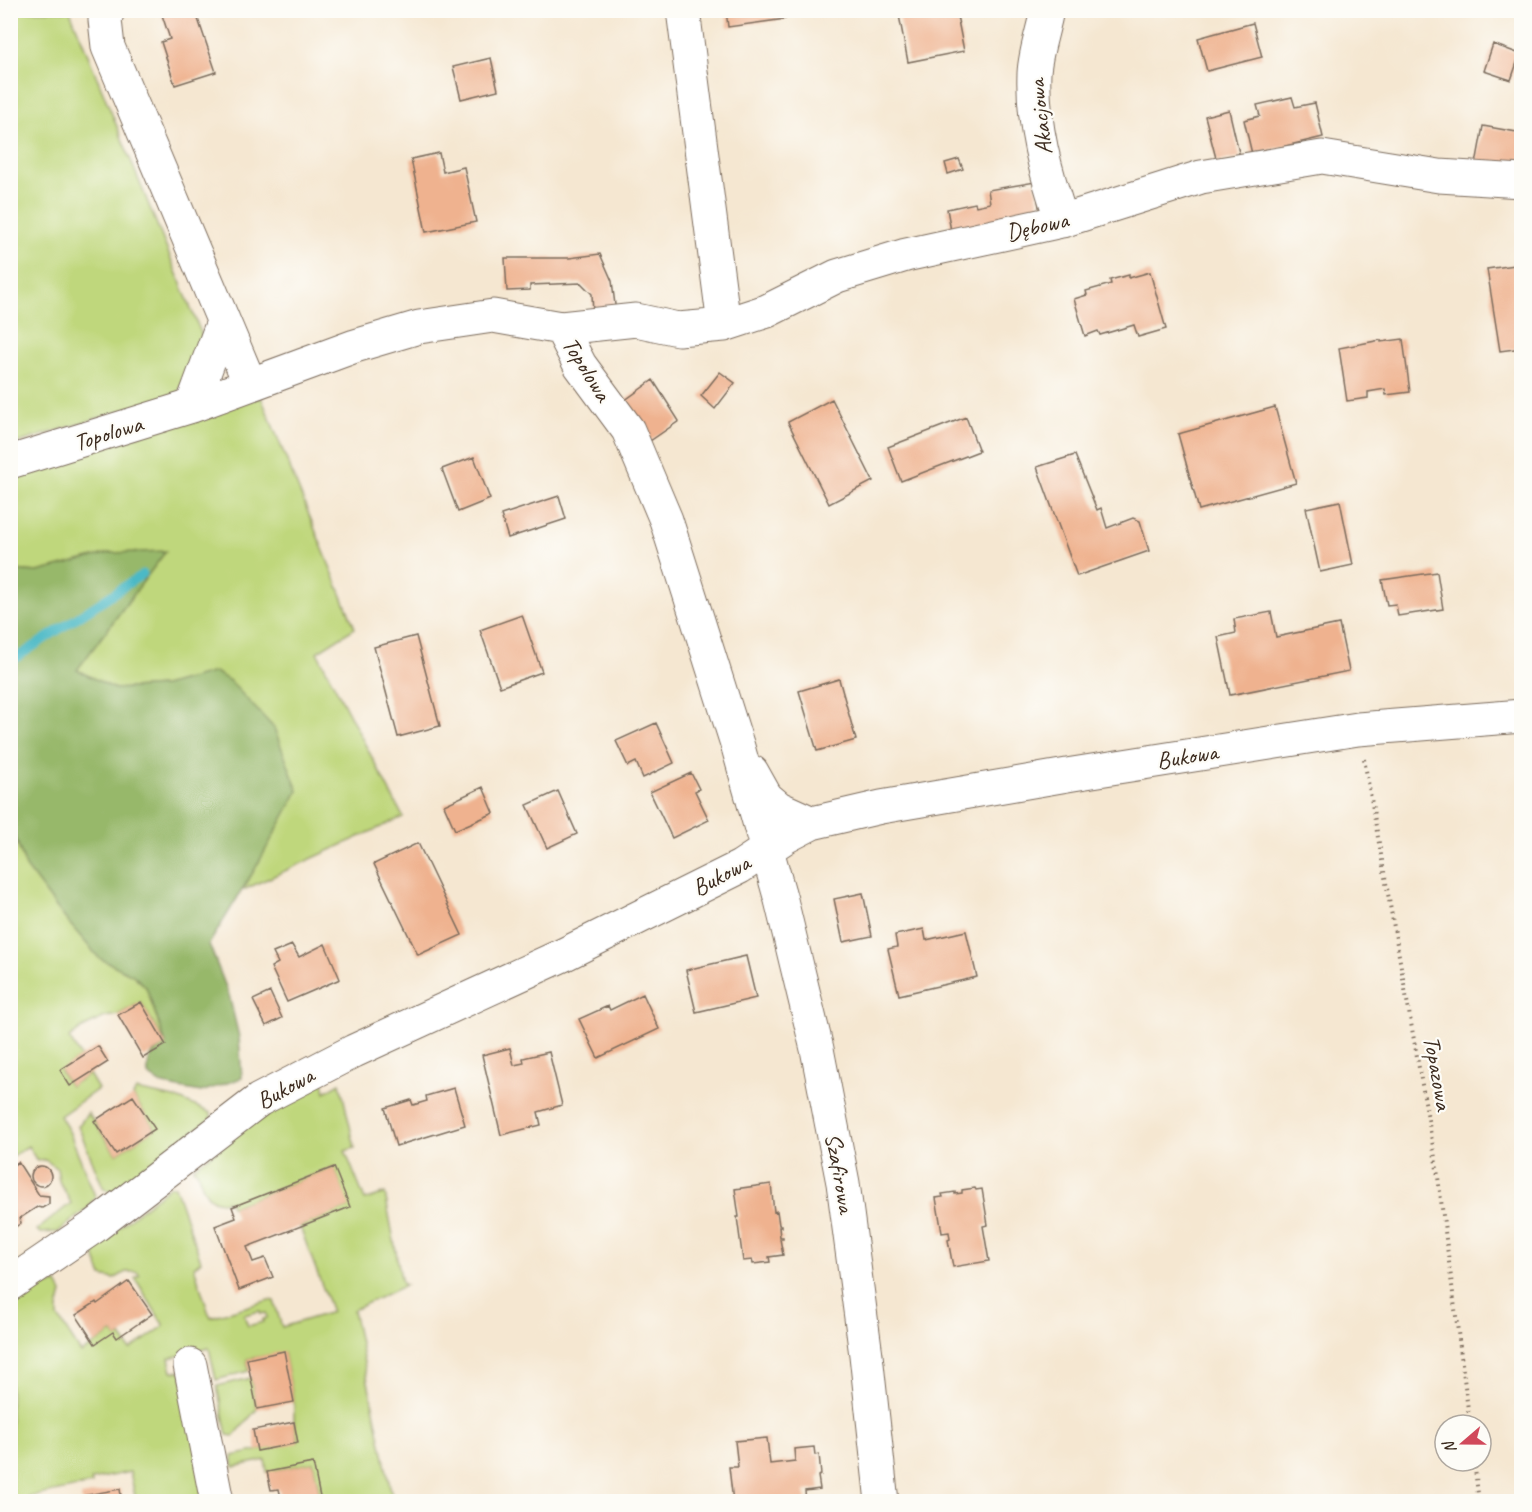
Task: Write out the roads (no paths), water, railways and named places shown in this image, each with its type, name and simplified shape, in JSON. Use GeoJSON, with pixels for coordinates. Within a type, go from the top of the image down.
{"type":"FeatureCollection","features":[{"type":"Feature","properties":{"kind":"street"},"geometry":{"type":"LineString","coordinates":[[108,10],[105,20],[108,47],[250,384]]}},
{"type":"Feature","properties":{"kind":"street"},"geometry":{"type":"LineString","coordinates":[[683,10],[724,325]]}},
{"type":"Feature","properties":{"kind":"street","name":"Akacjowa"},"geometry":{"type":"LineString","coordinates":[[1047,10],[1034,72],[1035,116],[1047,179],[1062,221]]}},
{"type":"Feature","properties":{"kind":"street","name":"Dębowa"},"geometry":{"type":"LineString","coordinates":[[561,328],[636,320],[678,329],[724,325],[767,311],[837,276],[906,255],[1062,221],[1201,177],[1322,157],[1439,176],[1521,181]]}},
{"type":"Feature","properties":{"kind":"street","name":"Topolowa"},"geometry":{"type":"LineString","coordinates":[[10,462],[192,406],[355,346],[419,327],[493,316],[561,328],[580,365],[628,430],[666,520],[738,747],[766,850]]}},
{"type":"Feature","properties":{"kind":"street"},"geometry":{"type":"LineString","coordinates":[[192,406],[223,322]]}},
{"type":"Feature","properties":{"kind":"street","name":"Bukowa"},"geometry":{"type":"LineString","coordinates":[[10,1284],[95,1226],[260,1100],[354,1051],[616,929],[740,867],[812,823],[881,807],[960,793],[1358,729],[1521,716]]}},
{"type":"Feature","properties":{"kind":"street"},"geometry":{"type":"LineString","coordinates":[[738,747],[766,797],[779,808],[812,823]]}},
{"type":"Feature","properties":{"kind":"street","name":"Szafirowa"},"geometry":{"type":"LineString","coordinates":[[766,850],[781,900],[817,1048],[843,1183],[866,1355],[882,1502]]}},
{"type":"Feature","properties":{"kind":"street"},"geometry":{"type":"LineString","coordinates":[[190,1365],[217,1502]]}},
{"type":"Feature","properties":{"kind":"waterway"},"geometry":{"type":"LineString","coordinates":[[10,662],[143,574]]}}]}
